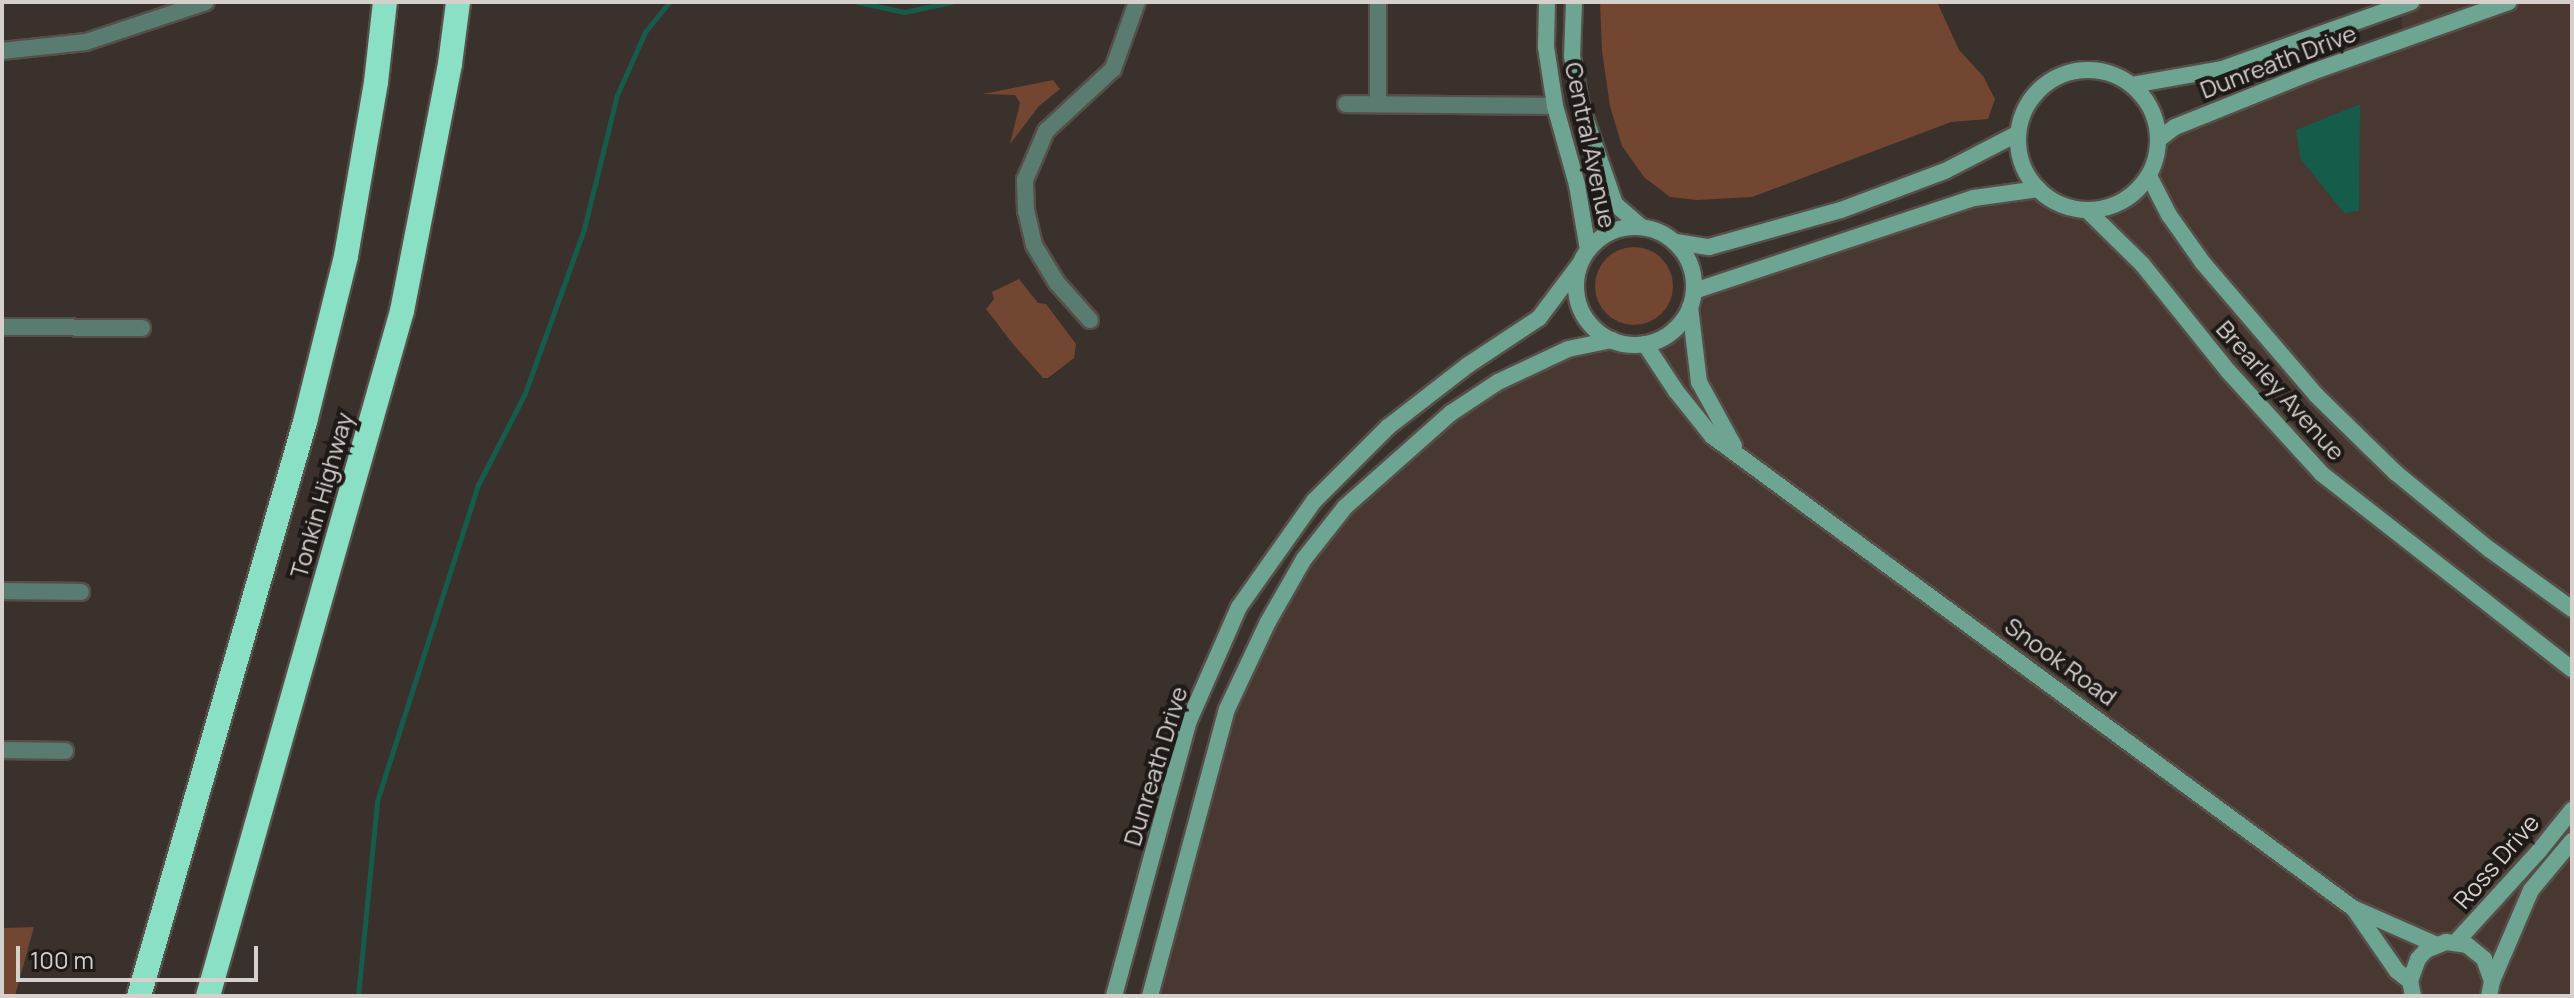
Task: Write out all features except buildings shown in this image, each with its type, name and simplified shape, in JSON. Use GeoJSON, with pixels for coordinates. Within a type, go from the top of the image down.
{"type":"FeatureCollection","features":[{"type":"Feature","properties":{"kind":"highway"},"geometry":{"type":"LineString","coordinates":[[376,2],[376,82]]}},
{"type":"Feature","properties":{"kind":"highway","name":"Tonkin Highway"},"geometry":{"type":"LineString","coordinates":[[139,996],[305,422],[346,256],[376,82],[385,2]]}},
{"type":"Feature","properties":{"kind":"highway","name":"Tonkin Highway"},"geometry":{"type":"LineString","coordinates":[[208,996],[402,311],[450,64],[458,2]]}},
{"type":"Feature","properties":{"kind":"highway"},"geometry":{"type":"LineString","coordinates":[[223,996],[264,792]]}},
{"type":"Feature","properties":{"kind":"main road","name":"Central Avenue"},"geometry":{"type":"LineString","coordinates":[[1547,2],[1546,47],[1555,106],[1577,185],[1588,250]]}},
{"type":"Feature","properties":{"kind":"main road","name":"Central Avenue"},"geometry":{"type":"LineString","coordinates":[[1574,2],[1572,56],[1580,103],[1615,204],[1641,227]]}},
{"type":"Feature","properties":{"kind":"main road","name":"Dunreath Drive"},"geometry":{"type":"LineString","coordinates":[[2132,85],[2222,69],[2411,2]]}},
{"type":"Feature","properties":{"kind":"main road","name":"Dunreath Drive"},"geometry":{"type":"LineString","coordinates":[[2159,139],[2175,127],[2276,86],[2461,16],[2509,2]]}},
{"type":"Feature","properties":{"kind":"main road"},"geometry":{"type":"LineString","coordinates":[[2085,69],[2118,76],[2132,85],[2146,100],[2159,139],[2149,176],[2123,201],[2112,207],[2088,211],[2069,209],[2038,189],[2025,173],[2018,154],[2017,134],[2026,104],[2052,79],[2085,69]]}},
{"type":"Feature","properties":{"kind":"main road"},"geometry":{"type":"LineString","coordinates":[[1676,242],[1709,247],[1841,210],[1945,171],[2017,134]]}},
{"type":"Feature","properties":{"kind":"main road","name":"Brearley Avenue"},"geometry":{"type":"LineString","coordinates":[[2149,176],[2169,215],[2203,263],[2316,395],[2396,473],[2489,549],[2572,609]]}},
{"type":"Feature","properties":{"kind":"main road"},"geometry":{"type":"LineString","coordinates":[[1692,299],[1974,198],[2038,189]]}},
{"type":"Feature","properties":{"kind":"main road","name":"Brearley Avenue"},"geometry":{"type":"LineString","coordinates":[[2088,211],[2142,264],[2228,371],[2322,474],[2572,669]]}},
{"type":"Feature","properties":{"kind":"main road"},"geometry":{"type":"LineString","coordinates":[[1150,996],[1227,709],[1268,622],[1304,559],[1345,507],[1451,413],[1498,382],[1568,349],[1612,340],[1645,344],[1673,332],[1692,299],[1688,258],[1676,242],[1660,232],[1641,227],[1611,231],[1588,250],[1579,265],[1577,291],[1585,317],[1612,340]]}},
{"type":"Feature","properties":{"kind":"main road","name":"Dunreath Drive"},"geometry":{"type":"LineString","coordinates":[[1114,996],[1188,723],[1239,607],[1314,501],[1400,417],[1468,365],[1539,318],[1579,265]]}},
{"type":"Feature","properties":{"kind":"main road","name":"Snook Road"},"geometry":{"type":"LineString","coordinates":[[1692,299],[1699,382],[1740,454]]}},
{"type":"Feature","properties":{"kind":"main road","name":"Snook Road"},"geometry":{"type":"LineString","coordinates":[[1645,344],[1676,391],[1712,436],[2353,908],[2437,945]]}},
{"type":"Feature","properties":{"kind":"main road","name":"Ross Drive"},"geometry":{"type":"LineString","coordinates":[[2456,942],[2572,810]]}},
{"type":"Feature","properties":{"kind":"main road","name":"Ross Drive"},"geometry":{"type":"LineString","coordinates":[[2490,988],[2531,890],[2572,841]]}},
{"type":"Feature","properties":{"kind":"main road","name":"Snook Road"},"geometry":{"type":"LineString","coordinates":[[2353,908],[2411,991]]}},
{"type":"Feature","properties":{"kind":"main road"},"geometry":{"type":"LineString","coordinates":[[2411,991],[2418,959],[2437,945],[2456,942],[2477,951],[2490,970],[2490,988]]}},
{"type":"Feature","properties":{"kind":"street"},"geometry":{"type":"LineString","coordinates":[[2,51],[86,42],[206,2]]}},
{"type":"Feature","properties":{"kind":"street"},"geometry":{"type":"LineString","coordinates":[[1090,320],[1057,283],[1034,245],[1026,211],[1025,180],[1046,131],[1113,69],[1137,2]]}},
{"type":"Feature","properties":{"kind":"street"},"geometry":{"type":"LineString","coordinates":[[1378,2],[1378,104]]}},
{"type":"Feature","properties":{"kind":"street"},"geometry":{"type":"LineString","coordinates":[[1346,104],[1555,106]]}},
{"type":"Feature","properties":{"kind":"street"},"geometry":{"type":"LineString","coordinates":[[2,327],[142,328]]}},
{"type":"Feature","properties":{"kind":"street"},"geometry":{"type":"LineString","coordinates":[[2,591],[81,592]]}},
{"type":"Feature","properties":{"kind":"street"},"geometry":{"type":"LineString","coordinates":[[2,750],[65,751]]}},
{"type":"Feature","properties":{"kind":"shaded area"},"geometry":{"type":"Polygon","coordinates":[[[1600,2],[1937,2],[1959,50],[1983,76],[1995,99],[1988,119],[1951,122],[1752,197],[1697,200],[1670,197],[1644,177],[1622,146],[1610,106],[1602,51],[1600,2]]]}},
{"type":"Feature","properties":{"kind":"shaded area"},"geometry":{"type":"Polygon","coordinates":[[[2402,2],[2572,2],[2572,996],[1150,996],[1227,709],[1304,559],[1447,416],[1568,349],[1606,346],[1639,350],[1654,346],[1678,327],[1689,297],[1751,270],[1870,231],[2038,189],[2070,209],[2088,211],[2112,207],[2133,195],[2149,176],[2159,139],[2402,39],[2402,2]]]}},
{"type":"Feature","properties":{"kind":"shaded area"},"geometry":{"type":"Polygon","coordinates":[[[1053,80],[1060,89],[1039,106],[1010,144],[1020,103],[1015,95],[983,94],[1053,80]]]}},
{"type":"Feature","properties":{"kind":"shaded area"},"geometry":{"type":"Polygon","coordinates":[[[2360,104],[2359,211],[2344,213],[2300,158],[2296,130],[2360,104]]]}},
{"type":"Feature","properties":{"kind":"shaded area"},"geometry":{"type":"Polygon","coordinates":[[[1634,247],[1649,250],[1662,258],[1670,271],[1673,286],[1670,301],[1662,314],[1649,322],[1634,325],[1619,322],[1606,314],[1598,301],[1595,286],[1598,271],[1606,258],[1619,250],[1634,247]]]}},
{"type":"Feature","properties":{"kind":"shaded area"},"geometry":{"type":"Polygon","coordinates":[[[1019,279],[1038,303],[1046,304],[1076,344],[1074,358],[1048,378],[1043,378],[986,309],[994,299],[992,292],[1019,279]]]}},
{"type":"Feature","properties":{"kind":"shaded area"},"geometry":{"type":"Polygon","coordinates":[[[34,927],[15,996],[2,996],[2,928],[34,927]]]}},
{"type":"Feature","properties":{"kind":"waterway"},"geometry":{"type":"LineString","coordinates":[[358,996],[377,801],[478,485],[525,393],[584,229],[617,95],[645,32],[669,2]]}},
{"type":"Feature","properties":{"kind":"waterway"},"geometry":{"type":"LineString","coordinates":[[858,2],[904,12],[951,2]]}}]}
